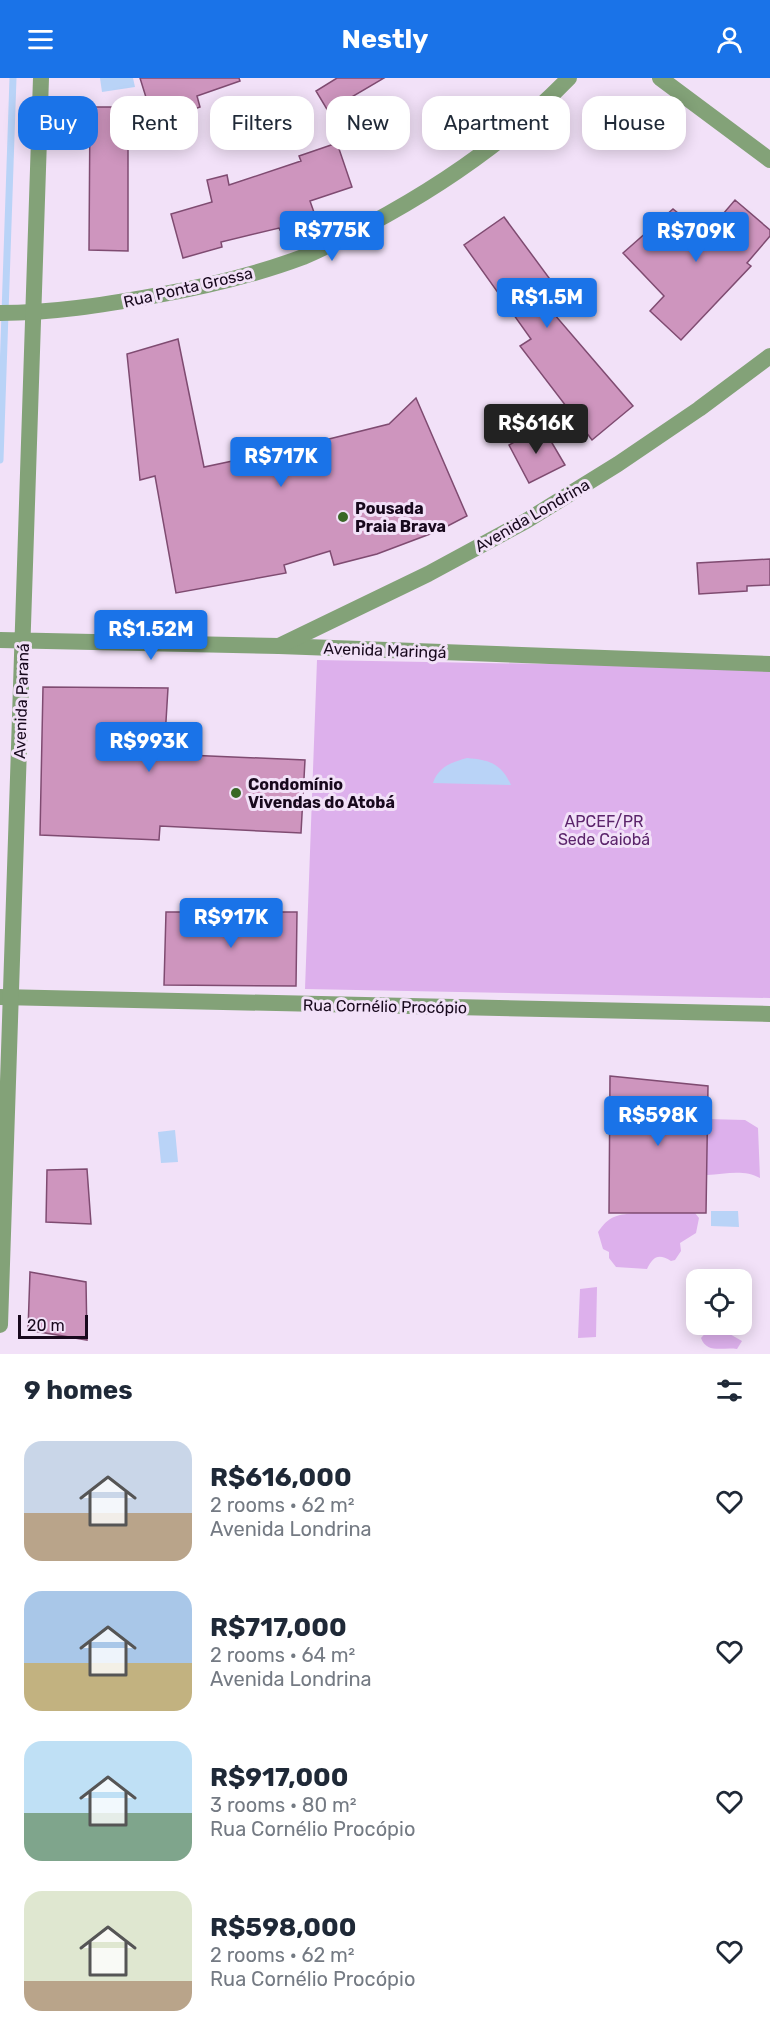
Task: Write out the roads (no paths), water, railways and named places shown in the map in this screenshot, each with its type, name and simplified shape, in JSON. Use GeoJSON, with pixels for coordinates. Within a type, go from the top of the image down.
{"type":"FeatureCollection","features":[{"type":"Feature","properties":{"kind":"street","name":"Avenida Paraná"},"geometry":{"type":"LineString","coordinates":[[0,1325],[4,997],[23,641],[41,78]]}},
{"type":"Feature","properties":{"kind":"street","name":"Rua Ponta Grossa"},"geometry":{"type":"LineString","coordinates":[[0,312],[33,313],[109,304],[181,291],[225,281],[304,256],[397,209],[454,174],[502,141],[543,105],[569,78]]}},
{"type":"Feature","properties":{"kind":"street"},"geometry":{"type":"LineString","coordinates":[[660,78],[770,160]]}},
{"type":"Feature","properties":{"kind":"street","name":"Avenida Londrina"},"geometry":{"type":"LineString","coordinates":[[279,646],[428,574],[526,521],[690,415],[770,356]]}},
{"type":"Feature","properties":{"kind":"street","name":"Avenida Maringá"},"geometry":{"type":"LineString","coordinates":[[0,640],[279,646],[770,664]]}},
{"type":"Feature","properties":{"kind":"street","name":"Rua Cornélio Procópio"},"geometry":{"type":"LineString","coordinates":[[4,997],[770,1014]]}},
{"type":"Feature","properties":{"kind":"water"},"geometry":{"type":"Polygon","coordinates":[[[100,78],[133,78],[135,87],[102,92],[100,78]]]}},
{"type":"Feature","properties":{"kind":"water"},"geometry":{"type":"Polygon","coordinates":[[[467,758],[482,760],[498,767],[511,785],[433,783],[442,769],[451,763],[467,758]]]}},
{"type":"Feature","properties":{"kind":"water"},"geometry":{"type":"Polygon","coordinates":[[[175,1130],[178,1162],[161,1163],[158,1132],[175,1130]]]}},
{"type":"Feature","properties":{"kind":"water"},"geometry":{"type":"Polygon","coordinates":[[[711,1211],[738,1211],[739,1227],[711,1226],[711,1211]]]}},
{"type":"Feature","properties":{"kind":"waterway"},"geometry":{"type":"LineString","coordinates":[[0,460],[13,78]]}},
{"type":"Feature","properties":{"kind":"place","name":"Pousada Praia Brava"},"geometry":{"type":"Point","coordinates":[343,517]}},
{"type":"Feature","properties":{"kind":"place","name":"Condomínio Vivendas do Atobá"},"geometry":{"type":"Point","coordinates":[236,793]}},
{"type":"Feature","properties":{"kind":"park label","name":"APCEF/PR Sede Caiobá"},"geometry":{"type":"Point","coordinates":[604,830]}}]}
